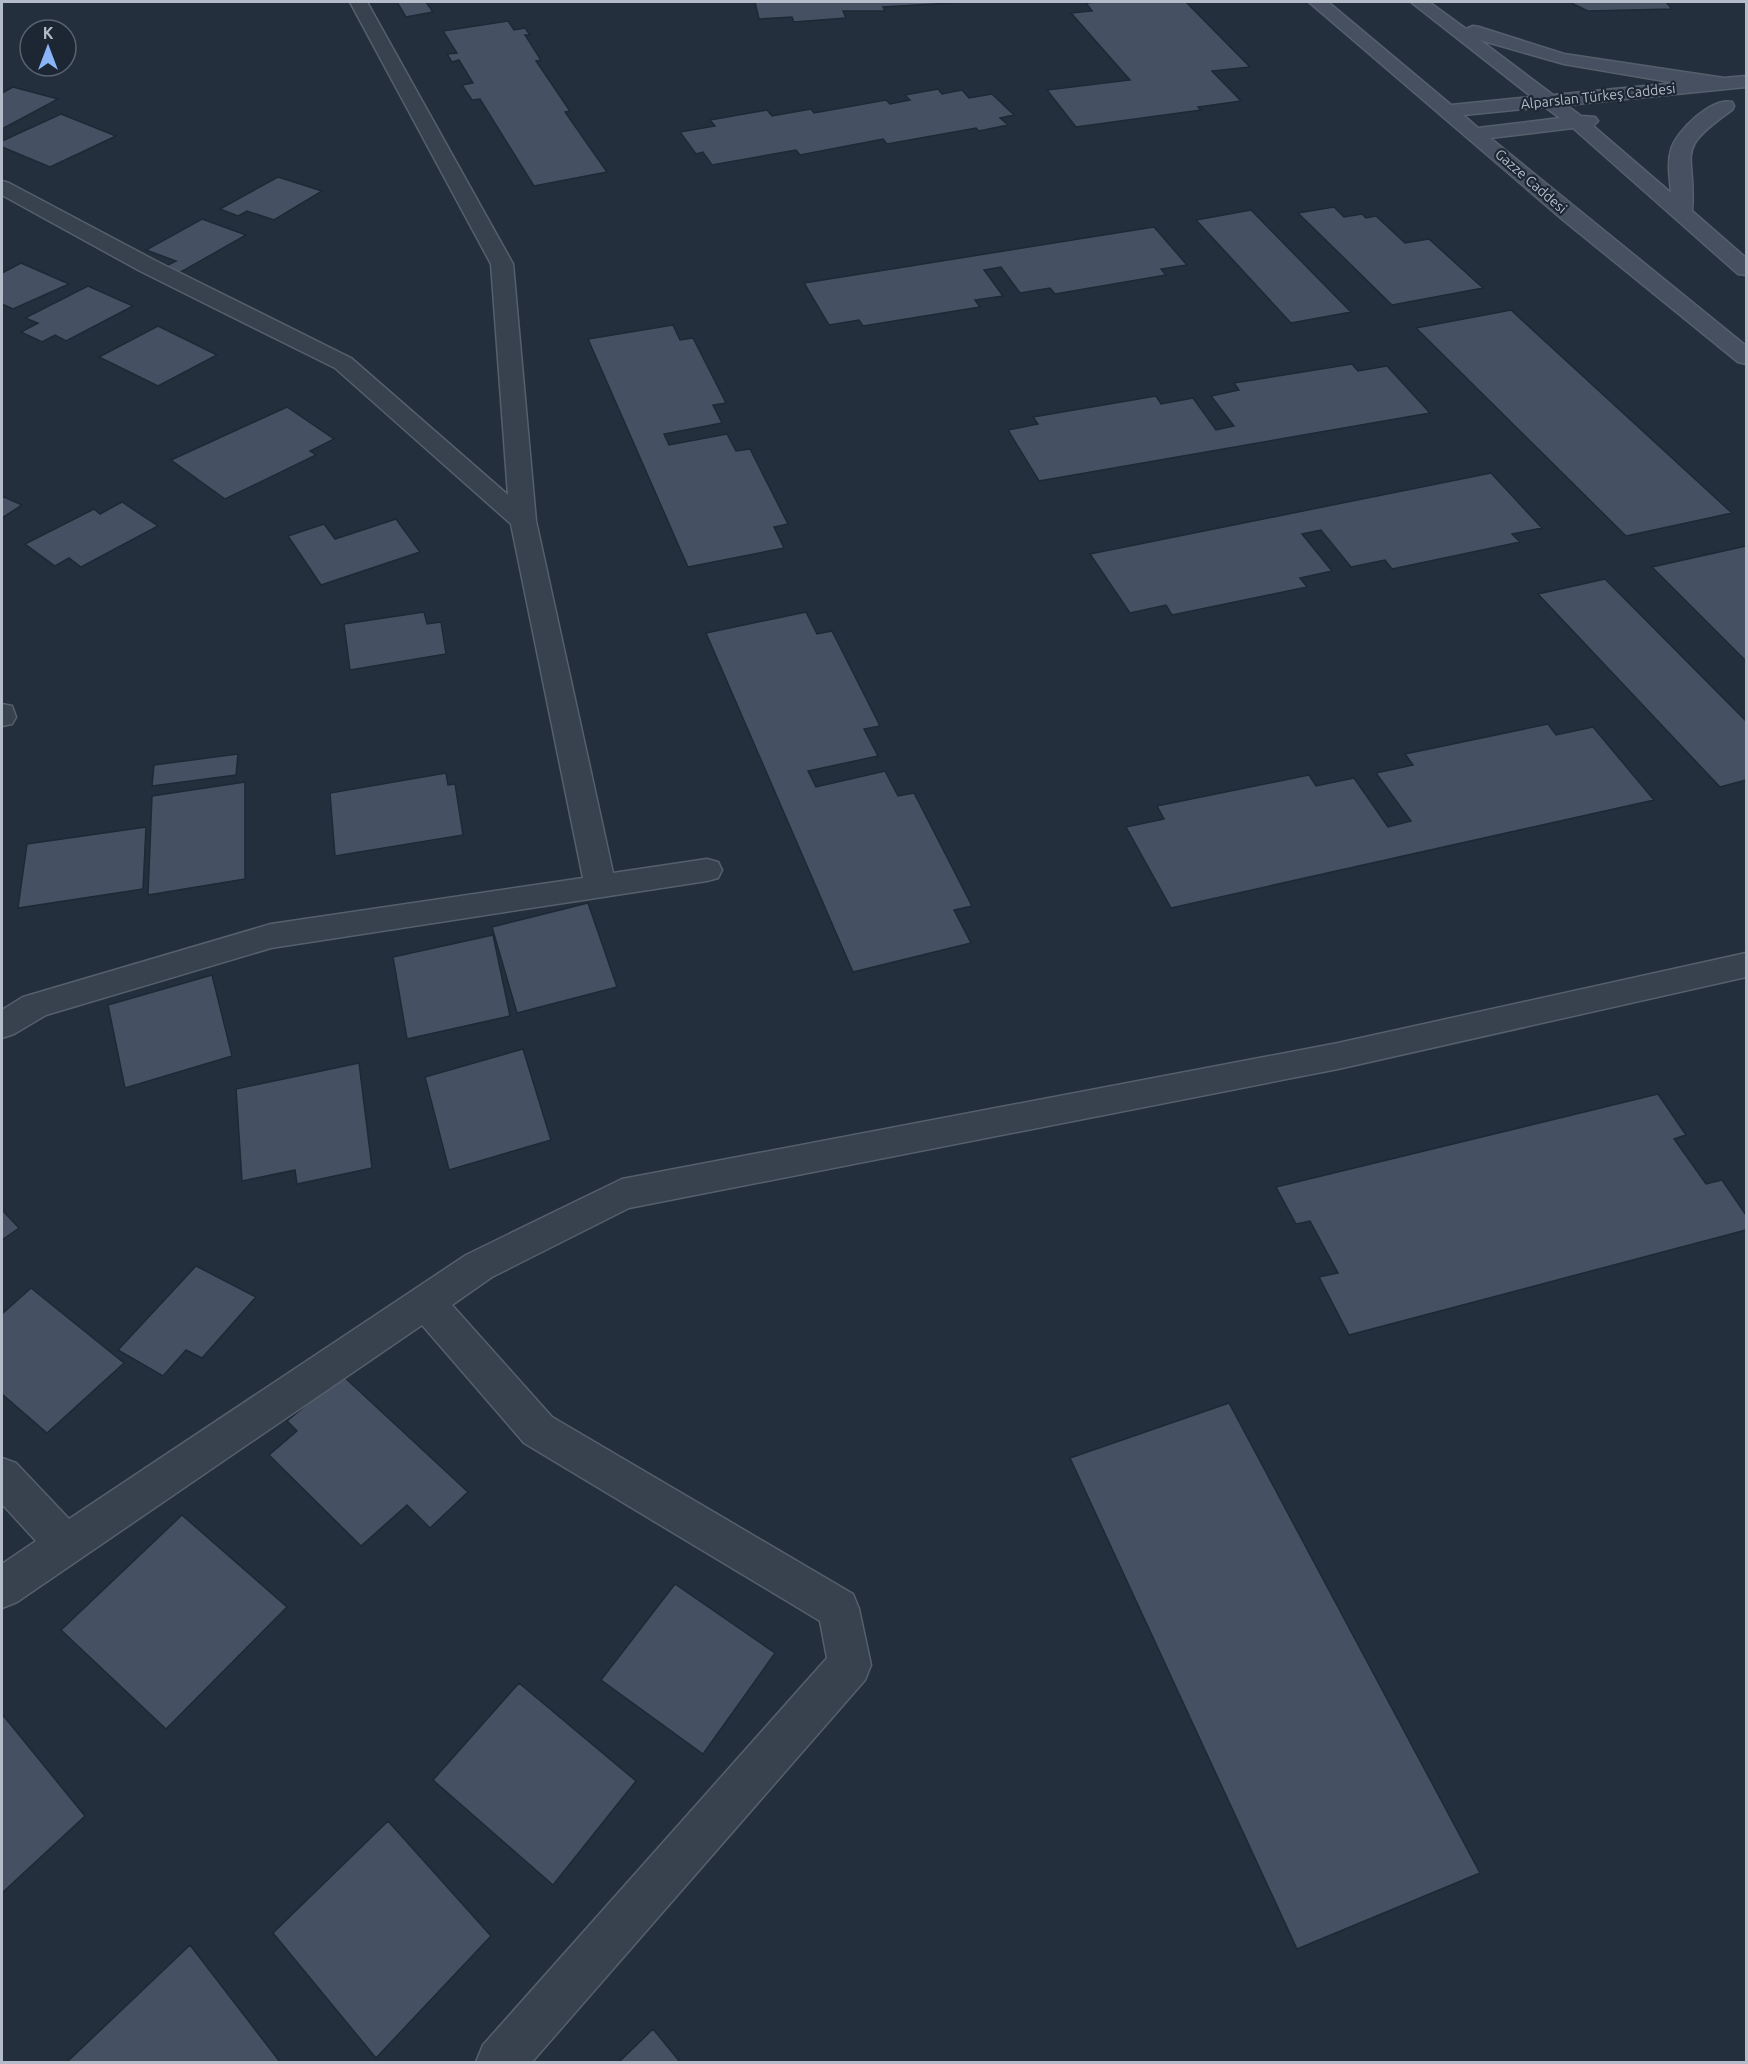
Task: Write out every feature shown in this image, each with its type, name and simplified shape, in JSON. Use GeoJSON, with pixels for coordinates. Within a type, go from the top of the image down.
{"type":"FeatureCollection","features":[{"type":"Feature","properties":{"kind":"main road","name":"Gazze Caddesi"},"geometry":{"type":"LineString","coordinates":[[1318,2],[1450,111],[1569,215],[1746,357]]}},
{"type":"Feature","properties":{"kind":"main road"},"geometry":{"type":"LineString","coordinates":[[1419,2],[1577,122],[1682,210],[1746,269]]}},
{"type":"Feature","properties":{"kind":"main road"},"geometry":{"type":"LineString","coordinates":[[1434,14],[1508,45],[1545,56],[1637,72],[1723,83]]}},
{"type":"Feature","properties":{"kind":"main road","name":"Alparslan Türkeş Caddesi"},"geometry":{"type":"LineString","coordinates":[[1450,111],[1746,81]]}},
{"type":"Feature","properties":{"kind":"main road","name":"Alparslan Türkeş Caddesi"},"geometry":{"type":"LineString","coordinates":[[1692,109],[1746,104]]}},
{"type":"Feature","properties":{"kind":"main road"},"geometry":{"type":"LineString","coordinates":[[1682,210],[1678,150],[1695,126],[1725,106]]}},
{"type":"Feature","properties":{"kind":"main road","name":"Alparslan Türkeş Caddesi"},"geometry":{"type":"LineString","coordinates":[[1476,134],[1609,118]]}},
{"type":"Feature","properties":{"kind":"street"},"geometry":{"type":"LineString","coordinates":[[358,2],[502,264],[523,521],[600,884]]}},
{"type":"Feature","properties":{"kind":"street"},"geometry":{"type":"LineString","coordinates":[[2,188],[148,266],[343,363],[523,521]]}},
{"type":"Feature","properties":{"kind":"street"},"geometry":{"type":"LineString","coordinates":[[2,1025],[35,1006],[271,936],[600,884],[707,870]]}},
{"type":"Feature","properties":{"kind":"street"},"geometry":{"type":"LineString","coordinates":[[2,1588],[479,1266],[622,1194],[1338,1056],[1746,965]]}},
{"type":"Feature","properties":{"kind":"street"},"geometry":{"type":"LineString","coordinates":[[426,1302],[538,1430],[838,1610],[850,1665],[500,2062]]}},
{"type":"Feature","properties":{"kind":"street"},"geometry":{"type":"LineString","coordinates":[[2,1476],[66,1545]]}},
{"type":"Feature","properties":{"kind":"building"},"geometry":{"type":"Polygon","coordinates":[[[397,2],[426,2],[433,12],[406,17],[397,2]]]}},
{"type":"Feature","properties":{"kind":"building"},"geometry":{"type":"Polygon","coordinates":[[[755,2],[952,3],[883,7],[885,11],[843,11],[846,18],[794,22],[792,17],[759,19],[755,2]]]}},
{"type":"Feature","properties":{"kind":"building"},"geometry":{"type":"Polygon","coordinates":[[[1186,2],[1250,67],[1212,71],[1241,101],[1198,107],[1201,110],[1076,127],[1047,90],[1130,80],[1071,13],[1092,11],[1086,3],[1186,2]]]}},
{"type":"Feature","properties":{"kind":"building"},"geometry":{"type":"Polygon","coordinates":[[[1569,2],[1666,2],[1672,9],[1588,11],[1569,2]]]}},
{"type":"Feature","properties":{"kind":"building"},"geometry":{"type":"Polygon","coordinates":[[[508,21],[514,30],[525,28],[530,35],[525,35],[541,60],[536,61],[570,111],[565,112],[607,172],[534,186],[480,99],[472,100],[462,85],[473,83],[459,60],[452,62],[447,54],[457,53],[443,31],[508,21]]]}},
{"type":"Feature","properties":{"kind":"building"},"geometry":{"type":"Polygon","coordinates":[[[13,87],[58,99],[2,129],[2,93],[13,87]]]}},
{"type":"Feature","properties":{"kind":"building"},"geometry":{"type":"Polygon","coordinates":[[[938,89],[942,94],[962,90],[969,98],[992,94],[1014,115],[1000,118],[1008,125],[979,131],[976,128],[887,144],[883,139],[800,155],[796,150],[712,165],[703,152],[696,154],[680,132],[715,126],[710,120],[767,110],[772,116],[811,109],[814,113],[886,100],[890,104],[910,100],[905,95],[938,89]]]}},
{"type":"Feature","properties":{"kind":"building"},"geometry":{"type":"Polygon","coordinates":[[[61,114],[116,136],[50,167],[2,147],[2,141],[61,114]]]}},
{"type":"Feature","properties":{"kind":"building"},"geometry":{"type":"Polygon","coordinates":[[[278,177],[322,191],[274,220],[247,211],[238,216],[220,209],[278,177]]]}},
{"type":"Feature","properties":{"kind":"building"},"geometry":{"type":"Polygon","coordinates":[[[1334,207],[1344,217],[1362,214],[1366,218],[1376,216],[1405,243],[1429,239],[1483,288],[1392,305],[1298,213],[1334,207]]]}},
{"type":"Feature","properties":{"kind":"building"},"geometry":{"type":"Polygon","coordinates":[[[1251,210],[1351,312],[1291,323],[1196,220],[1251,210]]]}},
{"type":"Feature","properties":{"kind":"building"},"geometry":{"type":"Polygon","coordinates":[[[202,219],[246,235],[179,273],[164,267],[176,261],[146,250],[202,219]]]}},
{"type":"Feature","properties":{"kind":"building"},"geometry":{"type":"Polygon","coordinates":[[[1154,227],[1187,265],[1161,269],[1166,275],[1055,294],[1050,288],[1020,293],[1001,267],[984,270],[1003,296],[975,300],[980,307],[863,326],[859,320],[829,325],[804,283],[1154,227]]]}},
{"type":"Feature","properties":{"kind":"building"},"geometry":{"type":"Polygon","coordinates":[[[21,263],[69,284],[13,309],[2,304],[2,273],[21,263]]]}},
{"type":"Feature","properties":{"kind":"building"},"geometry":{"type":"Polygon","coordinates":[[[88,286],[133,306],[66,341],[55,335],[42,342],[21,332],[38,323],[25,318],[88,286]]]}},
{"type":"Feature","properties":{"kind":"building"},"geometry":{"type":"Polygon","coordinates":[[[1511,310],[1732,513],[1626,536],[1416,328],[1511,310]]]}},
{"type":"Feature","properties":{"kind":"building"},"geometry":{"type":"Polygon","coordinates":[[[673,325],[680,340],[693,338],[726,403],[713,405],[722,423],[664,434],[669,445],[727,434],[736,451],[750,449],[788,524],[774,527],[784,548],[688,567],[588,339],[673,325]]]}},
{"type":"Feature","properties":{"kind":"building"},"geometry":{"type":"Polygon","coordinates":[[[158,326],[217,355],[158,386],[99,357],[158,326]]]}},
{"type":"Feature","properties":{"kind":"building"},"geometry":{"type":"Polygon","coordinates":[[[1352,364],[1358,371],[1387,366],[1430,413],[1039,481],[1008,430],[1038,424],[1033,417],[1156,396],[1161,404],[1193,398],[1216,430],[1234,426],[1211,396],[1239,390],[1234,383],[1352,364]]]}},
{"type":"Feature","properties":{"kind":"building"},"geometry":{"type":"Polygon","coordinates":[[[287,407],[334,439],[310,451],[316,455],[225,499],[171,460],[287,407]]]}},
{"type":"Feature","properties":{"kind":"building"},"geometry":{"type":"Polygon","coordinates":[[[1491,473],[1542,528],[1512,534],[1520,542],[1392,569],[1385,560],[1351,567],[1321,530],[1302,534],[1332,571],[1300,578],[1307,587],[1172,615],[1166,605],[1130,613],[1090,554],[1491,473]]]}},
{"type":"Feature","properties":{"kind":"building"},"geometry":{"type":"Polygon","coordinates":[[[2,496],[22,505],[2,518],[2,496]]]}},
{"type":"Feature","properties":{"kind":"building"},"geometry":{"type":"Polygon","coordinates":[[[122,502],[158,526],[81,567],[69,558],[55,566],[25,544],[94,509],[100,514],[122,502]]]}},
{"type":"Feature","properties":{"kind":"building"},"geometry":{"type":"Polygon","coordinates":[[[396,519],[420,552],[321,585],[288,536],[324,524],[335,539],[396,519]]]}},
{"type":"Feature","properties":{"kind":"building"},"geometry":{"type":"Polygon","coordinates":[[[1746,546],[1746,661],[1652,567],[1746,546]]]}},
{"type":"Feature","properties":{"kind":"building"},"geometry":{"type":"Polygon","coordinates":[[[1605,579],[1746,721],[1746,780],[1720,787],[1538,594],[1605,579]]]}},
{"type":"Feature","properties":{"kind":"building"},"geometry":{"type":"Polygon","coordinates":[[[424,612],[427,624],[441,622],[446,654],[350,670],[344,624],[424,612]]]}},
{"type":"Feature","properties":{"kind":"building"},"geometry":{"type":"Polygon","coordinates":[[[806,612],[817,634],[832,631],[880,726],[864,729],[878,756],[808,771],[816,787],[885,771],[898,796],[914,793],[972,906],[954,910],[971,943],[853,972],[706,633],[806,612]]]}},
{"type":"Feature","properties":{"kind":"building"},"geometry":{"type":"Polygon","coordinates":[[[1548,724],[1556,735],[1593,727],[1654,800],[1171,908],[1126,827],[1164,819],[1157,806],[1309,775],[1316,786],[1354,778],[1388,827],[1411,821],[1376,773],[1413,765],[1405,754],[1548,724]]]}},
{"type":"Feature","properties":{"kind":"building"},"geometry":{"type":"Polygon","coordinates":[[[238,754],[236,775],[152,786],[154,765],[238,754]]]}},
{"type":"Feature","properties":{"kind":"building"},"geometry":{"type":"Polygon","coordinates":[[[446,773],[448,785],[455,784],[463,835],[335,856],[330,793],[446,773]]]}},
{"type":"Feature","properties":{"kind":"building"},"geometry":{"type":"Polygon","coordinates":[[[245,782],[245,879],[148,895],[152,796],[245,782]]]}},
{"type":"Feature","properties":{"kind":"building"},"geometry":{"type":"Polygon","coordinates":[[[146,827],[143,889],[18,908],[27,844],[146,827]]]}},
{"type":"Feature","properties":{"kind":"building"},"geometry":{"type":"Polygon","coordinates":[[[588,903],[617,987],[517,1013],[492,927],[588,903]]]}},
{"type":"Feature","properties":{"kind":"building"},"geometry":{"type":"Polygon","coordinates":[[[493,935],[510,1016],[407,1039],[393,957],[493,935]]]}},
{"type":"Feature","properties":{"kind":"building"},"geometry":{"type":"Polygon","coordinates":[[[212,975],[232,1056],[125,1088],[108,1005],[212,975]]]}},
{"type":"Feature","properties":{"kind":"building"},"geometry":{"type":"Polygon","coordinates":[[[523,1049],[551,1140],[449,1170],[425,1077],[523,1049]]]}},
{"type":"Feature","properties":{"kind":"building"},"geometry":{"type":"Polygon","coordinates":[[[359,1063],[372,1168],[297,1184],[295,1170],[242,1181],[236,1089],[359,1063]]]}},
{"type":"Feature","properties":{"kind":"building"},"geometry":{"type":"Polygon","coordinates":[[[1658,1094],[1686,1135],[1674,1139],[1706,1184],[1722,1180],[1746,1215],[1746,1230],[1349,1335],[1319,1277],[1338,1273],[1310,1221],[1296,1224],[1276,1187],[1658,1094]]]}},
{"type":"Feature","properties":{"kind":"building"},"geometry":{"type":"Polygon","coordinates":[[[2,1210],[19,1228],[2,1240],[2,1210]]]}},
{"type":"Feature","properties":{"kind":"building"},"geometry":{"type":"Polygon","coordinates":[[[196,1266],[256,1297],[202,1358],[186,1350],[163,1376],[118,1350],[196,1266]]]}},
{"type":"Feature","properties":{"kind":"building"},"geometry":{"type":"Polygon","coordinates":[[[31,1288],[124,1363],[47,1433],[2,1394],[2,1314],[31,1288]]]}},
{"type":"Feature","properties":{"kind":"building"},"geometry":{"type":"Polygon","coordinates":[[[342,1375],[468,1492],[430,1528],[407,1505],[361,1546],[269,1455],[297,1431],[287,1421],[342,1375]]]}},
{"type":"Feature","properties":{"kind":"building"},"geometry":{"type":"Polygon","coordinates":[[[1229,1403],[1480,1873],[1297,1949],[1070,1458],[1229,1403]]]}},
{"type":"Feature","properties":{"kind":"building"},"geometry":{"type":"Polygon","coordinates":[[[182,1515],[287,1607],[166,1729],[61,1630],[182,1515]]]}},
{"type":"Feature","properties":{"kind":"building"},"geometry":{"type":"Polygon","coordinates":[[[675,1584],[775,1653],[703,1754],[601,1680],[675,1584]]]}},
{"type":"Feature","properties":{"kind":"building"},"geometry":{"type":"Polygon","coordinates":[[[519,1683],[636,1781],[553,1885],[433,1780],[519,1683]]]}},
{"type":"Feature","properties":{"kind":"building"},"geometry":{"type":"Polygon","coordinates":[[[2,1714],[85,1816],[2,1893],[2,1714]]]}},
{"type":"Feature","properties":{"kind":"building"},"geometry":{"type":"Polygon","coordinates":[[[388,1821],[491,1936],[376,2058],[273,1933],[388,1821]]]}},
{"type":"Feature","properties":{"kind":"building"},"geometry":{"type":"Polygon","coordinates":[[[190,1945],[280,2062],[67,2062],[190,1945]]]}},
{"type":"Feature","properties":{"kind":"building"},"geometry":{"type":"Polygon","coordinates":[[[653,2029],[680,2062],[619,2062],[653,2029]]]}}]}
